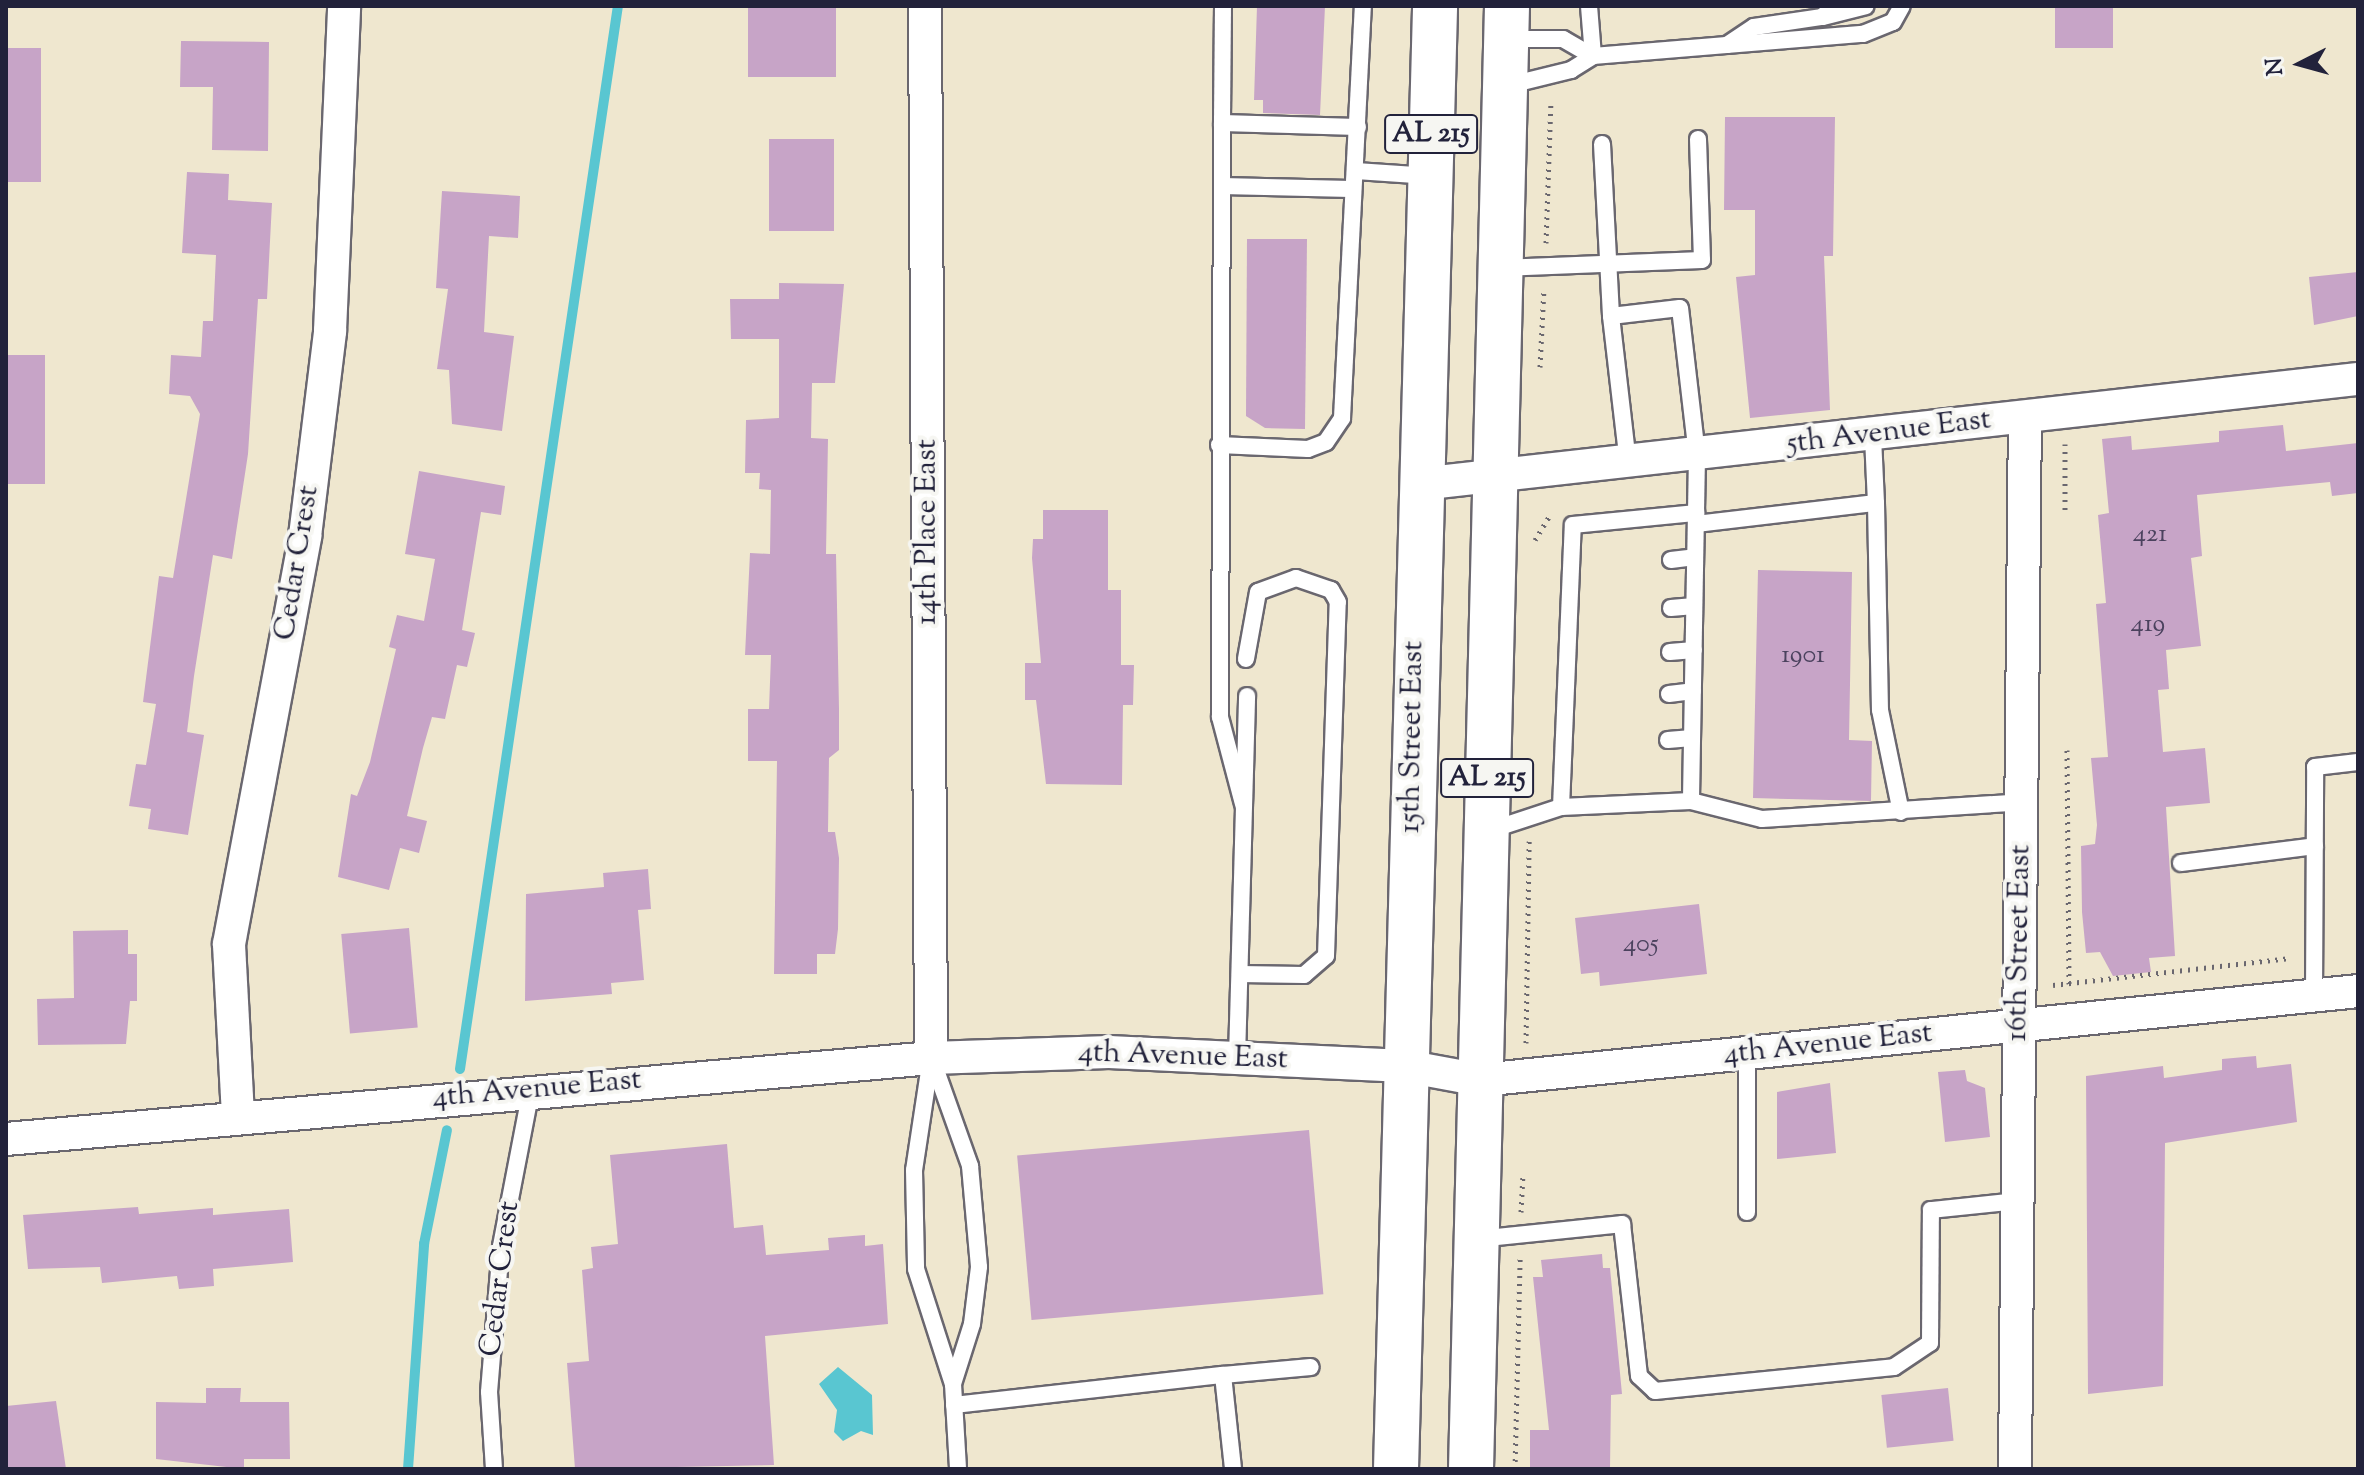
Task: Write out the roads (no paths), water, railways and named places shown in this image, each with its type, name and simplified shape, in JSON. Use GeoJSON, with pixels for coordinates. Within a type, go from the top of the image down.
{"type":"FeatureCollection","features":[{"type":"Feature","properties":{"kind":"main road","name":"15th Street East"},"geometry":{"type":"LineString","coordinates":[[1396,1469],[1435,6]]}},
{"type":"Feature","properties":{"kind":"main road","name":"AL 215"},"geometry":{"type":"LineString","coordinates":[[1471,1469],[1506,22]]}},
{"type":"Feature","properties":{"kind":"street","name":"Cedar Crest"},"geometry":{"type":"LineString","coordinates":[[238,1116],[229,944],[305,536],[330,331],[344,6]]}},
{"type":"Feature","properties":{"kind":"street","name":"14th Place East"},"geometry":{"type":"LineString","coordinates":[[925,6],[931,1058]]}},
{"type":"Feature","properties":{"kind":"street","name":"5th Avenue East"},"geometry":{"type":"LineString","coordinates":[[1420,484],[1873,436],[2358,379]]}},
{"type":"Feature","properties":{"kind":"street","name":"16th Street East"},"geometry":{"type":"LineString","coordinates":[[2015,1469],[2025,417]]}},
{"type":"Feature","properties":{"kind":"street","name":"4th Avenue East"},"geometry":{"type":"LineString","coordinates":[[6,1139],[531,1090],[931,1058],[1109,1052],[1405,1066],[1481,1080],[2358,991]]}},
{"type":"Feature","properties":{"kind":"lane"},"geometry":{"type":"LineString","coordinates":[[1223,6],[1220,717],[1243,804]]}},
{"type":"Feature","properties":{"kind":"lane"},"geometry":{"type":"LineString","coordinates":[[1219,445],[1308,449],[1326,442],[1342,418],[1351,189],[1356,171],[1363,6]]}},
{"type":"Feature","properties":{"kind":"lane"},"geometry":{"type":"LineString","coordinates":[[1589,6],[1593,56]]}},
{"type":"Feature","properties":{"kind":"lane"},"geometry":{"type":"LineString","coordinates":[[1722,48],[1754,27],[1866,6]]}},
{"type":"Feature","properties":{"kind":"lane"},"geometry":{"type":"LineString","coordinates":[[1505,87],[1552,75],[1593,56],[1722,48],[1863,34],[1893,22],[1902,6]]}},
{"type":"Feature","properties":{"kind":"lane"},"geometry":{"type":"LineString","coordinates":[[1506,22],[1563,39],[1593,56]]}},
{"type":"Feature","properties":{"kind":"lane"},"geometry":{"type":"LineString","coordinates":[[1222,123],[1358,127]]}},
{"type":"Feature","properties":{"kind":"lane"},"geometry":{"type":"LineString","coordinates":[[1499,268],[1702,260],[1698,139]]}},
{"type":"Feature","properties":{"kind":"lane"},"geometry":{"type":"LineString","coordinates":[[1602,144],[1606,263],[1628,463]]}},
{"type":"Feature","properties":{"kind":"lane"},"geometry":{"type":"LineString","coordinates":[[1356,171],[1430,176]]}},
{"type":"Feature","properties":{"kind":"lane"},"geometry":{"type":"LineString","coordinates":[[1222,186],[1351,189]]}},
{"type":"Feature","properties":{"kind":"lane"},"geometry":{"type":"LineString","coordinates":[[1611,316],[1680,308],[1697,455],[1691,801]]}},
{"type":"Feature","properties":{"kind":"lane"},"geometry":{"type":"LineString","coordinates":[[1873,436],[1880,710],[1901,812]]}},
{"type":"Feature","properties":{"kind":"lane"},"geometry":{"type":"LineString","coordinates":[[1561,807],[1563,752],[1574,704],[1579,569],[1573,525],[1876,503]]}},
{"type":"Feature","properties":{"kind":"lane"},"geometry":{"type":"LineString","coordinates":[[1671,560],[1695,557]]}},
{"type":"Feature","properties":{"kind":"lane"},"geometry":{"type":"LineString","coordinates":[[1240,974],[1304,975],[1326,956],[1338,602],[1331,590],[1296,578],[1258,592],[1246,659]]}},
{"type":"Feature","properties":{"kind":"lane"},"geometry":{"type":"LineString","coordinates":[[1671,608],[1694,606]]}},
{"type":"Feature","properties":{"kind":"lane"},"geometry":{"type":"LineString","coordinates":[[1670,652],[1694,650]]}},
{"type":"Feature","properties":{"kind":"lane"},"geometry":{"type":"LineString","coordinates":[[1669,694],[1693,691]]}},
{"type":"Feature","properties":{"kind":"lane"},"geometry":{"type":"LineString","coordinates":[[1237,1058],[1247,696]]}},
{"type":"Feature","properties":{"kind":"lane"},"geometry":{"type":"LineString","coordinates":[[1668,740],[1692,738]]}},
{"type":"Feature","properties":{"kind":"lane"},"geometry":{"type":"LineString","coordinates":[[1563,752],[1580,750]]}},
{"type":"Feature","properties":{"kind":"lane"},"geometry":{"type":"LineString","coordinates":[[2314,996],[2315,767],[2358,762]]}},
{"type":"Feature","properties":{"kind":"lane"},"geometry":{"type":"LineString","coordinates":[[1486,832],[1561,807],[1691,801],[1762,819],[2022,802]]}},
{"type":"Feature","properties":{"kind":"lane"},"geometry":{"type":"LineString","coordinates":[[2181,863],[2315,846]]}},
{"type":"Feature","properties":{"kind":"lane"},"geometry":{"type":"LineString","coordinates":[[1747,1053],[1747,1212]]}},
{"type":"Feature","properties":{"kind":"lane"},"geometry":{"type":"LineString","coordinates":[[931,1058],[970,1166],[979,1267],[972,1324],[953,1384]]}},
{"type":"Feature","properties":{"kind":"lane"},"geometry":{"type":"LineString","coordinates":[[931,1058],[914,1170],[916,1269],[953,1384],[958,1469]]}},
{"type":"Feature","properties":{"kind":"lane","name":"Cedar Crest"},"geometry":{"type":"LineString","coordinates":[[494,1469],[489,1392],[501,1246],[531,1090]]}},
{"type":"Feature","properties":{"kind":"lane"},"geometry":{"type":"LineString","coordinates":[[1476,1239],[1622,1224],[1639,1376],[1655,1391],[1894,1367],[1930,1343],[1931,1210],[2017,1201]]}},
{"type":"Feature","properties":{"kind":"lane"},"geometry":{"type":"LineString","coordinates":[[954,1405],[1311,1367]]}},
{"type":"Feature","properties":{"kind":"lane"},"geometry":{"type":"LineString","coordinates":[[1223,1375],[1233,1469]]}},
{"type":"Feature","properties":{"kind":"water"},"geometry":{"type":"Polygon","coordinates":[[[838,1367],[872,1395],[873,1435],[861,1431],[843,1441],[834,1432],[837,1410],[819,1384],[838,1367]]]}},
{"type":"Feature","properties":{"kind":"waterway"},"geometry":{"type":"LineString","coordinates":[[460,1069],[618,6]]}},
{"type":"Feature","properties":{"kind":"waterway"},"geometry":{"type":"LineString","coordinates":[[408,1469],[424,1244],[447,1130]]}}]}
